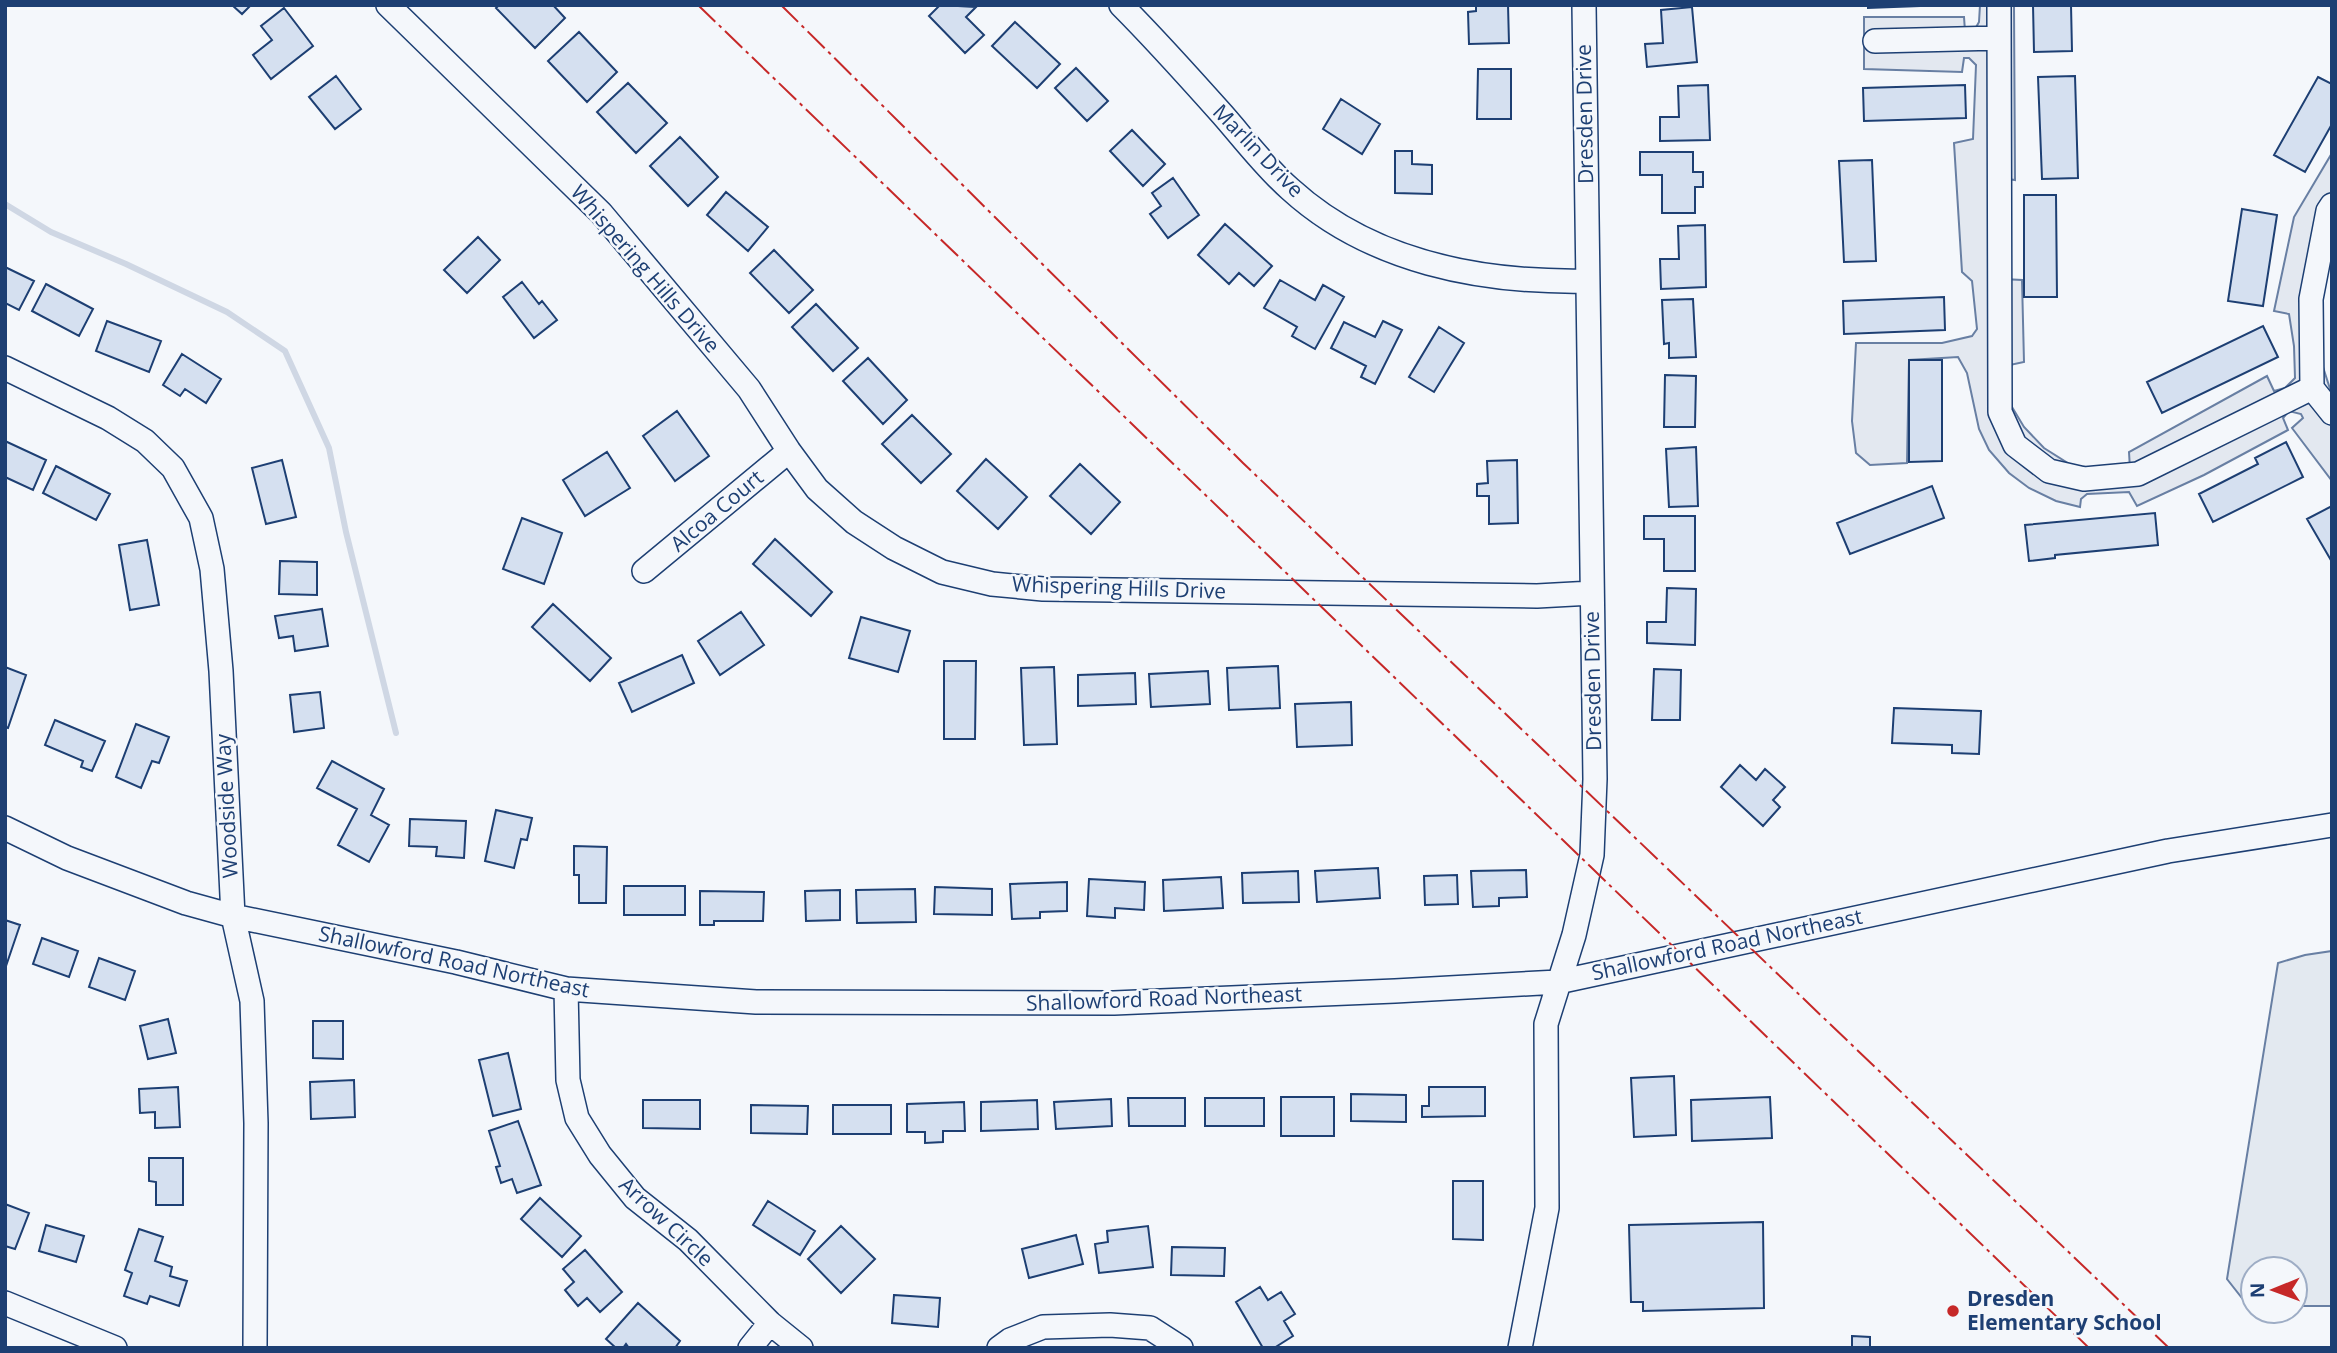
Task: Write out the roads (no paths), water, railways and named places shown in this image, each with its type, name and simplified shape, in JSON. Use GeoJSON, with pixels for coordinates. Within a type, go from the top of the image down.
{"type":"FeatureCollection","features":[{"type":"Feature","properties":{"kind":"street","name":"Whispering Hills Drive"},"geometry":{"type":"LineString","coordinates":[[388,5],[601,213],[749,389],[817,489],[854,522],[894,548],[942,572],[992,584],[1043,589],[1536,596],[1592,593]]}},
{"type":"Feature","properties":{"kind":"street","name":"Marlin Drive"},"geometry":{"type":"LineString","coordinates":[[1121,5],[1290,189],[1329,220],[1367,241],[1439,267],[1532,280],[1587,281]]}},
{"type":"Feature","properties":{"kind":"street","name":"Dresden Drive"},"geometry":{"type":"LineString","coordinates":[[1520,1348],[1547,1208],[1549,1152],[1546,1024],[1574,935],[1592,855],[1595,779],[1584,5]]}},
{"type":"Feature","properties":{"kind":"street"},"geometry":{"type":"LineString","coordinates":[[1999,5],[2000,412],[2015,445],[2049,471],[2084,479],[2138,474],[2312,387]]}},
{"type":"Feature","properties":{"kind":"street"},"geometry":{"type":"LineString","coordinates":[[1875,40],[1999,38]]}},
{"type":"Feature","properties":{"kind":"street"},"geometry":{"type":"LineString","coordinates":[[2332,205],[2328,211],[2311,299],[2312,387],[2332,413]]}},
{"type":"Feature","properties":{"kind":"street","name":"Woodside Way"},"geometry":{"type":"LineString","coordinates":[[5,368],[108,418],[145,441],[173,468],[201,518],[212,569],[233,916],[252,1001],[256,1123],[255,1348]]}},
{"type":"Feature","properties":{"kind":"street","name":"Alcoa Court"},"geometry":{"type":"LineString","coordinates":[[644,571],[789,451]]}},
{"type":"Feature","properties":{"kind":"street","name":"Shallowford Road Northeast"},"geometry":{"type":"LineString","coordinates":[[5,828],[67,858],[186,903],[233,916],[456,962],[566,989],[755,1002],[1114,1003],[1558,982],[2168,851],[2332,825]]}},
{"type":"Feature","properties":{"kind":"street","name":"Arrow Circle"},"geometry":{"type":"LineString","coordinates":[[566,989],[568,1080],[577,1118],[600,1155],[635,1198],[688,1240],[770,1322],[801,1348]]}},
{"type":"Feature","properties":{"kind":"street"},"geometry":{"type":"LineString","coordinates":[[5,1303],[115,1348]]}},
{"type":"Feature","properties":{"kind":"street"},"geometry":{"type":"LineString","coordinates":[[750,1348],[770,1322]]}},
{"type":"Feature","properties":{"kind":"street"},"geometry":{"type":"LineString","coordinates":[[999,1348],[1010,1340],[1043,1328],[1110,1325],[1150,1328],[1181,1348]]}},
{"type":"Feature","properties":{"kind":"waterway"},"geometry":{"type":"LineString","coordinates":[[5,204],[51,232],[227,312],[285,351],[329,448],[346,532],[396,733]]}},
{"type":"Feature","properties":{"kind":"place","name":"Dresden Elementary School"},"geometry":{"type":"Point","coordinates":[1953,1311]}}]}
